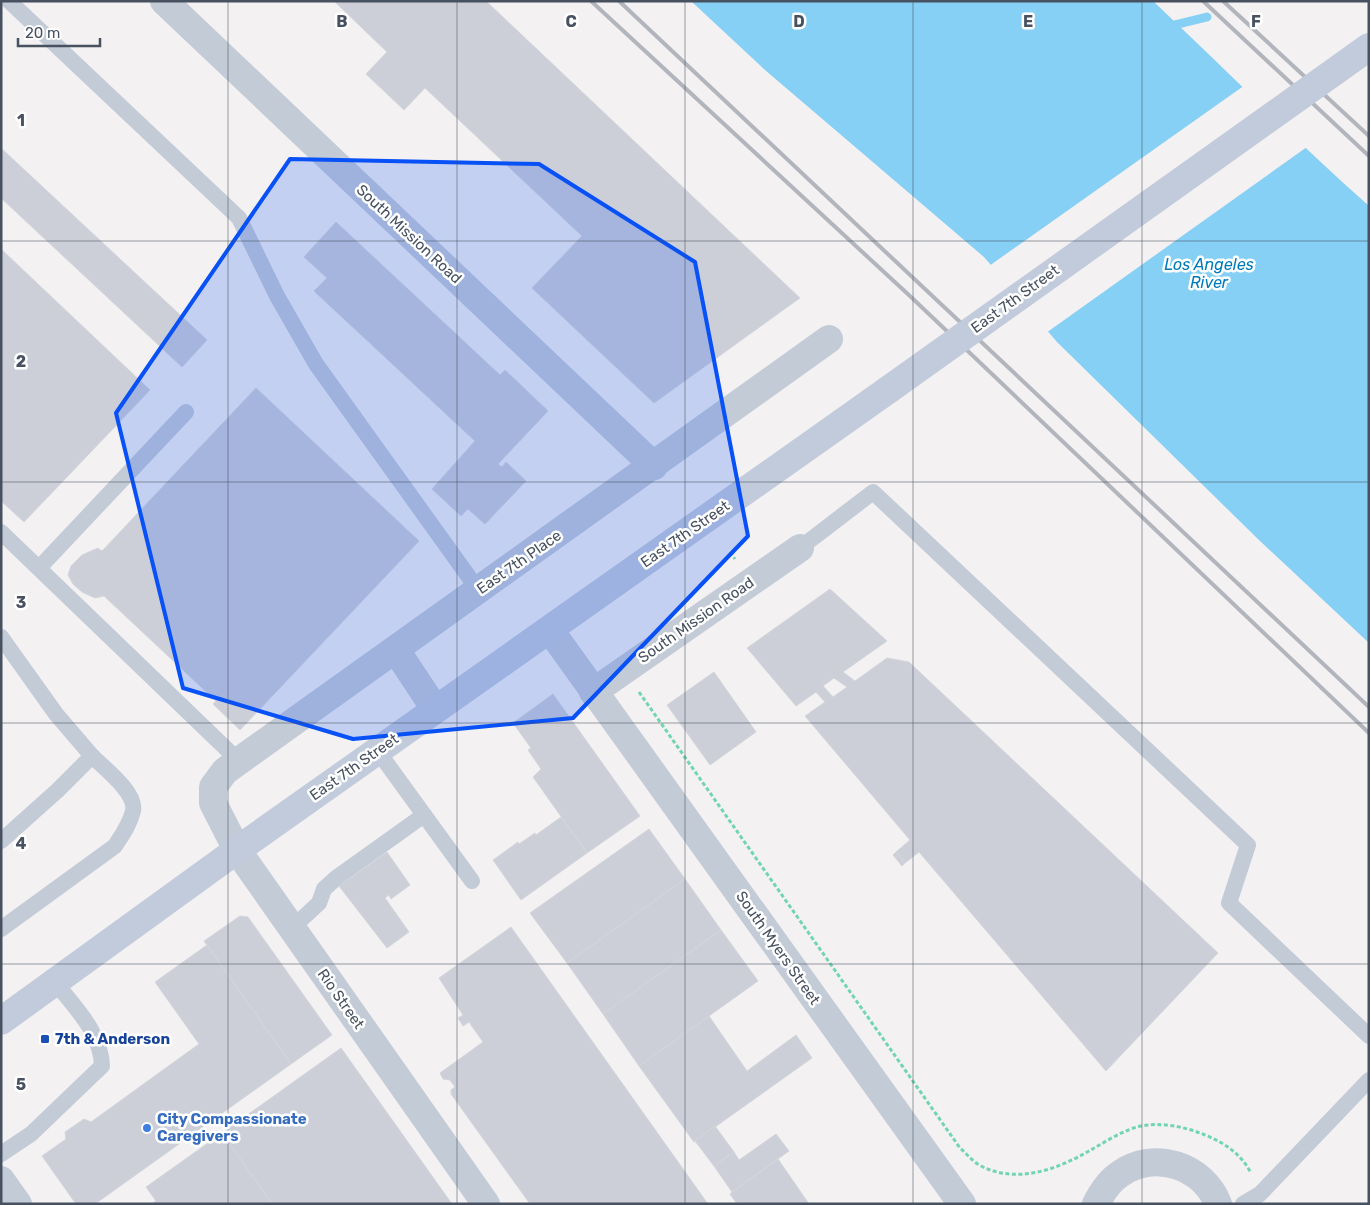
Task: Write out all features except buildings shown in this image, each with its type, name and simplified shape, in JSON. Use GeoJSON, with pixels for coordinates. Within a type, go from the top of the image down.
{"type":"FeatureCollection","features":[{"type":"Feature","properties":{"kind":"main road","name":"East 7th Street"},"geometry":{"type":"LineString","coordinates":[[1,1021],[377,750],[698,526],[1369,47]]}},
{"type":"Feature","properties":{"kind":"street","name":"South Mission Road"},"geometry":{"type":"LineString","coordinates":[[164,1],[654,466]]}},
{"type":"Feature","properties":{"kind":"street","name":"East 7th Place"},"geometry":{"type":"LineString","coordinates":[[212,787],[225,771],[829,339]]}},
{"type":"Feature","properties":{"kind":"street","name":"South Mission Road"},"geometry":{"type":"LineString","coordinates":[[593,692],[800,548]]}},
{"type":"Feature","properties":{"kind":"street","name":"South Myers Street"},"geometry":{"type":"LineString","coordinates":[[550,630],[962,1204]]}},
{"type":"Feature","properties":{"kind":"street"},"geometry":{"type":"LineString","coordinates":[[396,650],[436,709]]}},
{"type":"Feature","properties":{"kind":"street","name":"Rio Street"},"geometry":{"type":"LineString","coordinates":[[212,787],[213,804],[237,850],[486,1204]]}},
{"type":"Feature","properties":{"kind":"street"},"geometry":{"type":"LineString","coordinates":[[1095,1203],[1104,1188],[1120,1173],[1140,1164],[1161,1161],[1182,1166],[1201,1178],[1215,1194],[1218,1204]]}},
{"type":"Feature","properties":{"kind":"street"},"geometry":{"type":"LineString","coordinates":[[1,1180],[18,1204]]}},
{"type":"Feature","properties":{"kind":"lane"},"geometry":{"type":"LineString","coordinates":[[9,1],[239,218],[277,296],[316,364],[479,591]]}},
{"type":"Feature","properties":{"kind":"lane"},"geometry":{"type":"LineString","coordinates":[[39,568],[186,412]]}},
{"type":"Feature","properties":{"kind":"lane"},"geometry":{"type":"LineString","coordinates":[[800,548],[873,492],[1248,845],[1229,903],[1369,1036]]}},
{"type":"Feature","properties":{"kind":"lane"},"geometry":{"type":"LineString","coordinates":[[1,532],[239,761]]}},
{"type":"Feature","properties":{"kind":"lane"},"geometry":{"type":"LineString","coordinates":[[1,637],[56,714],[92,756],[130,794],[133,809],[127,826],[115,846],[1,929]]}},
{"type":"Feature","properties":{"kind":"lane"},"geometry":{"type":"LineString","coordinates":[[377,750],[472,881]]}},
{"type":"Feature","properties":{"kind":"lane"},"geometry":{"type":"LineString","coordinates":[[1,841],[58,790],[92,756]]}},
{"type":"Feature","properties":{"kind":"lane"},"geometry":{"type":"LineString","coordinates":[[292,929],[319,903],[324,889],[336,878],[424,816]]}},
{"type":"Feature","properties":{"kind":"lane"},"geometry":{"type":"LineString","coordinates":[[1,1154],[31,1134],[102,1066],[102,1050],[94,1033],[55,982]]}},
{"type":"Feature","properties":{"kind":"lane"},"geometry":{"type":"LineString","coordinates":[[1243,1204],[1260,1194],[1369,1080]]}},
{"type":"Feature","properties":{"kind":"path"},"geometry":{"type":"LineString","coordinates":[[730,552],[736,561]]}},
{"type":"Feature","properties":{"kind":"path"},"geometry":{"type":"LineString","coordinates":[[638,690],[960,1148],[979,1165],[1000,1173],[1021,1176],[1047,1170],[1075,1159],[1109,1140],[1140,1126],[1161,1124],[1196,1131],[1218,1140],[1236,1152],[1250,1171],[1260,1194]]}},
{"type":"Feature","properties":{"kind":"highlighted area"},"geometry":{"type":"Polygon","coordinates":[[[290,159],[539,164],[695,262],[748,536],[573,718],[353,739],[183,688],[116,413],[290,159]]]}},
{"type":"Feature","properties":{"kind":"water","name":"Los Angeles River"},"geometry":{"type":"Polygon","coordinates":[[[691,1],[1153,1],[1369,206],[1369,643],[1260,541],[1057,342],[984,257],[765,70],[691,1]]]}},
{"type":"Feature","properties":{"kind":"pier"},"geometry":{"type":"Polygon","coordinates":[[[1245,85],[1307,147],[1046,333],[989,266],[1245,85]]]}},
{"type":"Feature","properties":{"kind":"waterway"},"geometry":{"type":"LineString","coordinates":[[1166,27],[1207,17]]}},
{"type":"Feature","properties":{"kind":"railway"},"geometry":{"type":"LineString","coordinates":[[591,1],[911,297],[1369,733]]}},
{"type":"Feature","properties":{"kind":"railway"},"geometry":{"type":"LineString","coordinates":[[619,1],[1369,707]]}},
{"type":"Feature","properties":{"kind":"railway"},"geometry":{"type":"LineString","coordinates":[[1203,1],[1369,156]]}},
{"type":"Feature","properties":{"kind":"railway"},"geometry":{"type":"LineString","coordinates":[[1223,1],[1369,136]]}},
{"type":"Feature","properties":{"kind":"place","name":"7th & Anderson"},"geometry":{"type":"Point","coordinates":[45,1039]}},
{"type":"Feature","properties":{"kind":"place","name":"City Compassionate Caregivers"},"geometry":{"type":"Point","coordinates":[147,1128]}}]}
